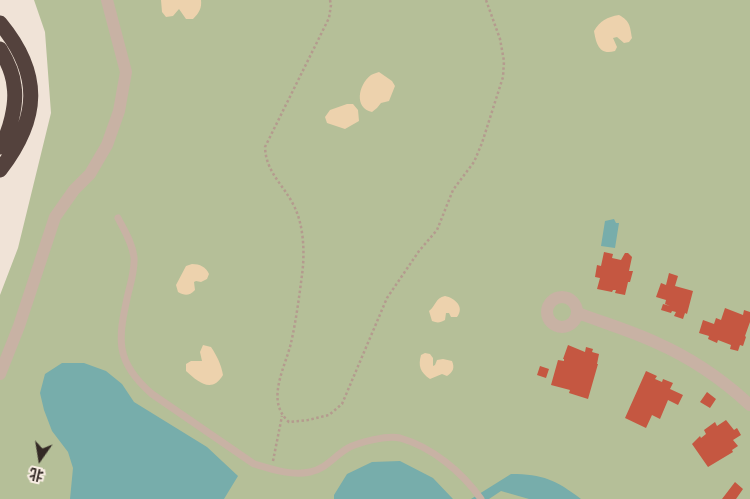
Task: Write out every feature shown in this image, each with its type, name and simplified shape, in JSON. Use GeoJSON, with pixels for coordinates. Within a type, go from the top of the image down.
{"type":"FeatureCollection","features":[{"type":"Feature","properties":{"kind":"highway"},"geometry":{"type":"LineString","coordinates":[[0,23],[23,56],[32,89],[28,119],[12,154],[0,170]]}},
{"type":"Feature","properties":{"kind":"highway"},"geometry":{"type":"LineString","coordinates":[[0,49],[4,54],[14,86],[13,113],[4,142],[0,147]]}},
{"type":"Feature","properties":{"kind":"street"},"geometry":{"type":"LineString","coordinates":[[0,374],[19,326],[54,217],[74,190],[90,174],[107,145],[119,111],[126,72],[107,0]]}},
{"type":"Feature","properties":{"kind":"street"},"geometry":{"type":"LineString","coordinates":[[578,313],[658,343],[692,361],[722,381],[750,406]]}},
{"type":"Feature","properties":{"kind":"lane"},"geometry":{"type":"LineString","coordinates":[[118,218],[129,238],[134,256],[133,275],[121,325],[121,348],[128,365],[141,385],[152,394],[254,464],[272,470],[308,473],[321,469],[348,448],[369,441],[398,438],[429,449],[474,489],[481,499]]}},
{"type":"Feature","properties":{"kind":"path"},"geometry":{"type":"LineString","coordinates":[[330,0],[329,18],[265,147],[265,160],[270,171],[283,187],[294,206],[302,230],[303,260],[301,284],[290,345],[278,385],[278,405],[282,416],[289,422],[329,415],[342,404],[387,298],[419,251],[437,230],[453,190],[474,162],[503,77],[504,61],[500,40],[486,0]]}},
{"type":"Feature","properties":{"kind":"path"},"geometry":{"type":"LineString","coordinates":[[272,470],[282,416]]}},
{"type":"Feature","properties":{"kind":"green space"},"geometry":{"type":"Polygon","coordinates":[[[34,0],[750,0],[750,499],[0,499],[0,295],[18,248],[51,113],[45,32],[34,0]]]}},
{"type":"Feature","properties":{"kind":"sand"},"geometry":{"type":"Polygon","coordinates":[[[161,0],[201,0],[201,6],[193,19],[186,19],[179,9],[173,16],[166,17],[162,12],[161,0]]]}},
{"type":"Feature","properties":{"kind":"sand"},"geometry":{"type":"Polygon","coordinates":[[[619,15],[629,24],[632,38],[629,42],[624,43],[617,37],[613,38],[617,47],[615,51],[605,52],[597,44],[594,31],[604,20],[619,15]]]}},
{"type":"Feature","properties":{"kind":"sand"},"geometry":{"type":"Polygon","coordinates":[[[379,72],[392,81],[395,86],[389,101],[381,103],[372,112],[362,106],[360,101],[361,90],[363,84],[371,75],[379,72]]]}},
{"type":"Feature","properties":{"kind":"sand"},"geometry":{"type":"Polygon","coordinates":[[[347,104],[353,104],[358,110],[359,121],[345,129],[327,123],[325,117],[330,110],[347,104]]]}},
{"type":"Feature","properties":{"kind":"sand"},"geometry":{"type":"Polygon","coordinates":[[[192,264],[202,266],[209,274],[207,279],[201,282],[194,282],[195,290],[187,295],[178,292],[176,285],[186,266],[192,264]]]}},
{"type":"Feature","properties":{"kind":"sand"},"geometry":{"type":"Polygon","coordinates":[[[445,296],[458,304],[460,310],[457,317],[451,317],[449,313],[446,313],[445,320],[442,322],[432,321],[429,311],[439,298],[445,296]]]}},
{"type":"Feature","properties":{"kind":"sand"},"geometry":{"type":"Polygon","coordinates":[[[203,345],[211,347],[217,357],[223,375],[219,381],[210,385],[200,382],[186,371],[186,364],[191,361],[202,361],[200,352],[203,345]]]}},
{"type":"Feature","properties":{"kind":"sand"},"geometry":{"type":"Polygon","coordinates":[[[425,353],[430,354],[433,358],[433,366],[437,360],[452,361],[452,371],[447,376],[442,374],[430,379],[424,374],[420,366],[421,355],[425,353]]]}},
{"type":"Feature","properties":{"kind":"water"},"geometry":{"type":"Polygon","coordinates":[[[614,219],[616,223],[619,223],[615,248],[601,246],[605,221],[614,219]]]}},
{"type":"Feature","properties":{"kind":"water"},"geometry":{"type":"Polygon","coordinates":[[[62,363],[84,363],[106,371],[122,384],[134,402],[207,447],[238,476],[224,499],[70,499],[73,468],[68,452],[52,431],[40,393],[45,374],[62,363]]]}},
{"type":"Feature","properties":{"kind":"water"},"geometry":{"type":"Polygon","coordinates":[[[400,461],[433,478],[453,499],[334,499],[334,495],[347,474],[372,462],[400,461]]]}},
{"type":"Feature","properties":{"kind":"water"},"geometry":{"type":"Polygon","coordinates":[[[511,474],[532,475],[549,479],[581,499],[529,499],[501,491],[489,499],[471,499],[511,474]]]}},
{"type":"Feature","properties":{"kind":"building"},"geometry":{"type":"Polygon","coordinates":[[[604,252],[613,254],[612,258],[621,260],[625,253],[632,257],[629,271],[633,271],[625,295],[615,293],[616,290],[612,292],[597,289],[600,278],[595,277],[597,265],[601,266],[604,252]]]}},
{"type":"Feature","properties":{"kind":"building"},"geometry":{"type":"Polygon","coordinates":[[[669,273],[678,276],[675,286],[693,291],[687,314],[685,313],[683,319],[674,316],[676,312],[672,311],[671,313],[661,310],[663,304],[670,306],[665,304],[666,300],[656,297],[661,283],[666,285],[669,273]]]}},
{"type":"Feature","properties":{"kind":"building"},"geometry":{"type":"Polygon","coordinates":[[[725,308],[743,315],[744,310],[750,312],[750,322],[746,337],[743,346],[740,345],[738,351],[730,349],[731,345],[718,340],[717,343],[708,339],[709,336],[699,333],[703,320],[714,324],[716,318],[721,320],[725,308]]]}},
{"type":"Feature","properties":{"kind":"building"},"geometry":{"type":"Polygon","coordinates":[[[568,345],[585,352],[586,347],[593,349],[592,352],[599,354],[588,399],[569,393],[570,390],[551,385],[558,360],[564,361],[568,345]]]}},
{"type":"Feature","properties":{"kind":"building"},"geometry":{"type":"Polygon","coordinates":[[[540,366],[549,369],[546,378],[537,375],[540,366]]]}},
{"type":"Feature","properties":{"kind":"building"},"geometry":{"type":"Polygon","coordinates":[[[646,371],[657,376],[655,379],[662,382],[663,379],[673,383],[670,389],[683,395],[678,405],[668,400],[660,419],[652,415],[646,428],[625,418],[646,371]]]}},
{"type":"Feature","properties":{"kind":"building"},"geometry":{"type":"Polygon","coordinates":[[[707,392],[716,399],[710,408],[700,402],[707,392]]]}},
{"type":"Feature","properties":{"kind":"building"},"geometry":{"type":"Polygon","coordinates":[[[726,420],[734,430],[737,428],[741,435],[733,440],[738,446],[732,450],[733,452],[708,467],[692,444],[700,436],[701,438],[706,434],[704,430],[715,422],[717,426],[726,420]]]}},
{"type":"Feature","properties":{"kind":"building"},"geometry":{"type":"Polygon","coordinates":[[[735,482],[743,489],[736,499],[722,499],[735,482]]]}}]}
